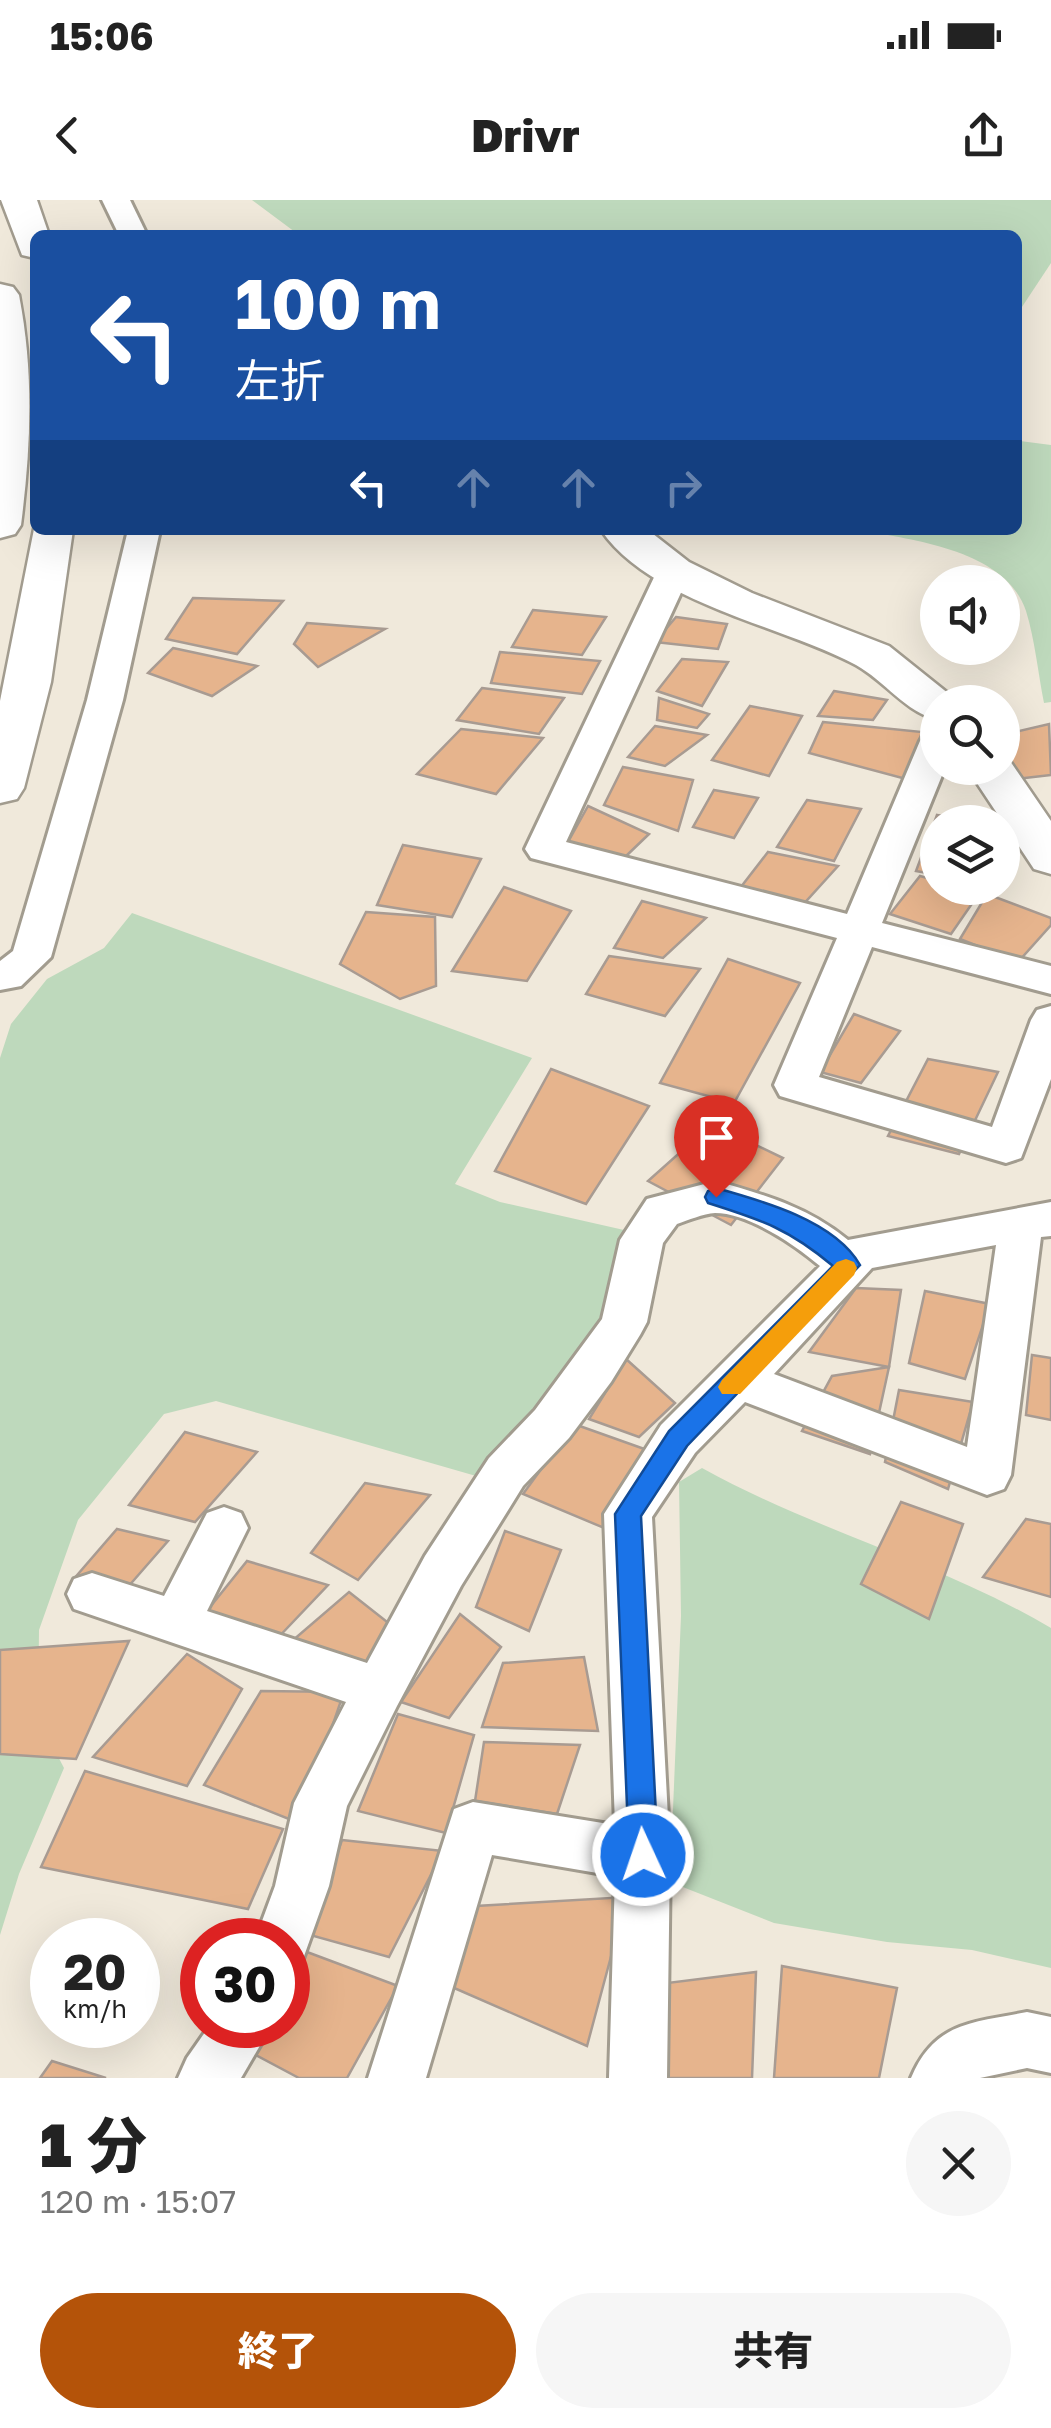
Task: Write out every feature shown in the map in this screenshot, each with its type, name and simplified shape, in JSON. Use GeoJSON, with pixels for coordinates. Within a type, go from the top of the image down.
{"type":"FeatureCollection","features":[{"type":"Feature","properties":{"kind":"main road"},"geometry":{"type":"LineString","coordinates":[[18,200],[30,233]]}},
{"type":"Feature","properties":{"kind":"main road"},"geometry":{"type":"LineString","coordinates":[[0,295],[12,381],[10,453],[0,525]]}},
{"type":"Feature","properties":{"kind":"main road"},"geometry":{"type":"LineString","coordinates":[[0,788],[28,682],[51,535]]}},
{"type":"Feature","properties":{"kind":"main road"},"geometry":{"type":"LineString","coordinates":[[628,535],[674,571],[737,602],[872,656],[920,692]]}},
{"type":"Feature","properties":{"kind":"main road"},"geometry":{"type":"LineString","coordinates":[[1002,785],[1051,858]]}},
{"type":"Feature","properties":{"kind":"street"},"geometry":{"type":"LineString","coordinates":[[116,200],[130,230]]}},
{"type":"Feature","properties":{"kind":"street"},"geometry":{"type":"LineString","coordinates":[[0,976],[7,976],[31,957],[106,700],[143,535]]}},
{"type":"Feature","properties":{"kind":"street"},"geometry":{"type":"LineString","coordinates":[[674,571],[544,849],[1051,980]]}},
{"type":"Feature","properties":{"kind":"street"},"geometry":{"type":"LineString","coordinates":[[920,785],[795,1085],[1006,1147],[1051,1020]]}},
{"type":"Feature","properties":{"kind":"street"},"geometry":{"type":"LineString","coordinates":[[290,1918],[302,1886],[321,1803],[379,1690],[443,1571],[506,1472],[552,1424],[596,1369],[624,1322],[642,1240],[662,1211],[716,1197],[772,1213],[811,1234],[848,1265]]}},
{"type":"Feature","properties":{"kind":"street"},"geometry":{"type":"LineString","coordinates":[[638,2078],[643,1855],[628,1514],[678,1439],[859,1254],[1036,1222],[987,1475],[738,1380]]}},
{"type":"Feature","properties":{"kind":"street"},"geometry":{"type":"LineString","coordinates":[[176,1622],[224,1528]]}},
{"type":"Feature","properties":{"kind":"street"},"geometry":{"type":"LineString","coordinates":[[92,1594],[379,1690]]}},
{"type":"Feature","properties":{"kind":"street"},"geometry":{"type":"LineString","coordinates":[[397,2078],[473,1827],[643,1855]]}},
{"type":"Feature","properties":{"kind":"street"},"geometry":{"type":"LineString","coordinates":[[940,2078],[960,2054],[1026,2040],[1051,2045]]}},
{"type":"Feature","properties":{"kind":"street"},"geometry":{"type":"LineString","coordinates":[[207,2078],[228,2048]]}},
{"type":"Feature","properties":{"kind":"green space"},"geometry":{"type":"Polygon","coordinates":[[[252,200],[1051,200],[1051,263],[1022,307],[1022,230],[292,230],[252,200]]]}},
{"type":"Feature","properties":{"kind":"green space"},"geometry":{"type":"Polygon","coordinates":[[[1022,441],[1051,445],[1051,702],[1044,703],[1034,645],[1020,600],[1020,565],[985,565],[930,544],[888,535],[1022,535],[1022,441]]]}},
{"type":"Feature","properties":{"kind":"green space"},"geometry":{"type":"Polygon","coordinates":[[[132,913],[532,1058],[455,1184],[500,1202],[624,1230],[626,1264],[594,1348],[483,1478],[216,1401],[164,1414],[78,1520],[39,1630],[38,1718],[64,1768],[19,1874],[0,1935],[0,1058],[11,1024],[47,979],[104,948],[132,913]]]}},
{"type":"Feature","properties":{"kind":"green space"},"geometry":{"type":"Polygon","coordinates":[[[702,1468],[788,1510],[966,1584],[1051,1628],[1051,1968],[972,1950],[887,1942],[774,1923],[670,1882],[681,1616],[679,1482],[702,1468]]]}},
{"type":"Feature","properties":{"kind":"building"},"geometry":{"type":"Polygon","coordinates":[[[193,598],[283,601],[237,654],[166,639],[193,598]]]}},
{"type":"Feature","properties":{"kind":"building"},"geometry":{"type":"Polygon","coordinates":[[[533,610],[606,617],[582,655],[512,647],[533,610]]]}},
{"type":"Feature","properties":{"kind":"building"},"geometry":{"type":"Polygon","coordinates":[[[676,617],[727,624],[718,649],[655,642],[676,617]]]}},
{"type":"Feature","properties":{"kind":"building"},"geometry":{"type":"Polygon","coordinates":[[[307,623],[385,629],[318,667],[294,644],[307,623]]]}},
{"type":"Feature","properties":{"kind":"building"},"geometry":{"type":"Polygon","coordinates":[[[173,648],[257,666],[212,696],[148,673],[173,648]]]}},
{"type":"Feature","properties":{"kind":"building"},"geometry":{"type":"Polygon","coordinates":[[[500,652],[600,661],[582,694],[491,683],[500,652]]]}},
{"type":"Feature","properties":{"kind":"building"},"geometry":{"type":"Polygon","coordinates":[[[682,659],[728,662],[702,706],[657,691],[682,659]]]}},
{"type":"Feature","properties":{"kind":"building"},"geometry":{"type":"Polygon","coordinates":[[[482,688],[564,698],[539,734],[457,720],[482,688]]]}},
{"type":"Feature","properties":{"kind":"building"},"geometry":{"type":"Polygon","coordinates":[[[834,691],[887,700],[873,720],[818,716],[834,691]]]}},
{"type":"Feature","properties":{"kind":"building"},"geometry":{"type":"Polygon","coordinates":[[[659,698],[709,714],[697,728],[657,720],[659,698]]]}},
{"type":"Feature","properties":{"kind":"building"},"geometry":{"type":"Polygon","coordinates":[[[750,706],[802,716],[769,776],[712,760],[750,706]]]}},
{"type":"Feature","properties":{"kind":"building"},"geometry":{"type":"Polygon","coordinates":[[[823,722],[920,732],[906,779],[809,753],[823,722]]]}},
{"type":"Feature","properties":{"kind":"building"},"geometry":{"type":"Polygon","coordinates":[[[1049,724],[1051,775],[1020,779],[1020,731],[1049,724]]]}},
{"type":"Feature","properties":{"kind":"building"},"geometry":{"type":"Polygon","coordinates":[[[655,726],[707,735],[665,766],[628,757],[655,726]]]}},
{"type":"Feature","properties":{"kind":"building"},"geometry":{"type":"Polygon","coordinates":[[[461,729],[543,738],[496,794],[417,774],[461,729]]]}},
{"type":"Feature","properties":{"kind":"building"},"geometry":{"type":"Polygon","coordinates":[[[623,767],[693,780],[678,831],[604,805],[623,767]]]}},
{"type":"Feature","properties":{"kind":"building"},"geometry":{"type":"Polygon","coordinates":[[[714,790],[758,798],[734,838],[693,827],[714,790]]]}},
{"type":"Feature","properties":{"kind":"building"},"geometry":{"type":"Polygon","coordinates":[[[807,800],[861,809],[834,861],[777,847],[807,800]]]}},
{"type":"Feature","properties":{"kind":"building"},"geometry":{"type":"Polygon","coordinates":[[[588,806],[649,834],[625,857],[568,842],[588,806]]]}},
{"type":"Feature","properties":{"kind":"building"},"geometry":{"type":"Polygon","coordinates":[[[403,845],[481,859],[452,917],[377,905],[403,845]]]}},
{"type":"Feature","properties":{"kind":"building"},"geometry":{"type":"Polygon","coordinates":[[[768,852],[838,866],[799,909],[737,892],[768,852]]]}},
{"type":"Feature","properties":{"kind":"building"},"geometry":{"type":"Polygon","coordinates":[[[920,876],[920,905],[971,905],[951,934],[890,914],[920,876]]]}},
{"type":"Feature","properties":{"kind":"building"},"geometry":{"type":"Polygon","coordinates":[[[504,887],[571,911],[527,981],[452,971],[504,887]]]}},
{"type":"Feature","properties":{"kind":"building"},"geometry":{"type":"Polygon","coordinates":[[[642,901],[706,918],[663,958],[614,948],[642,901]]]}},
{"type":"Feature","properties":{"kind":"building"},"geometry":{"type":"Polygon","coordinates":[[[980,905],[1016,905],[1051,918],[1051,925],[1018,962],[960,939],[980,905]]]}},
{"type":"Feature","properties":{"kind":"building"},"geometry":{"type":"Polygon","coordinates":[[[366,912],[435,917],[436,986],[400,999],[340,964],[366,912]]]}},
{"type":"Feature","properties":{"kind":"building"},"geometry":{"type":"Polygon","coordinates":[[[609,956],[700,969],[665,1016],[586,994],[609,956]]]}},
{"type":"Feature","properties":{"kind":"building"},"geometry":{"type":"Polygon","coordinates":[[[728,959],[800,983],[734,1103],[660,1083],[728,959]]]}},
{"type":"Feature","properties":{"kind":"building"},"geometry":{"type":"Polygon","coordinates":[[[854,1014],[900,1031],[861,1083],[820,1072],[854,1014]]]}},
{"type":"Feature","properties":{"kind":"building"},"geometry":{"type":"Polygon","coordinates":[[[928,1059],[998,1072],[959,1154],[888,1136],[928,1059]]]}},
{"type":"Feature","properties":{"kind":"building"},"geometry":{"type":"Polygon","coordinates":[[[551,1069],[649,1106],[586,1204],[495,1171],[551,1069]]]}},
{"type":"Feature","properties":{"kind":"building"},"geometry":{"type":"Polygon","coordinates":[[[712,1124],[783,1158],[731,1225],[648,1181],[712,1124]]]}},
{"type":"Feature","properties":{"kind":"building"},"geometry":{"type":"Polygon","coordinates":[[[856,1288],[901,1290],[889,1367],[809,1352],[856,1288]]]}},
{"type":"Feature","properties":{"kind":"building"},"geometry":{"type":"Polygon","coordinates":[[[925,1291],[990,1304],[965,1379],[909,1363],[925,1291]]]}},
{"type":"Feature","properties":{"kind":"building"},"geometry":{"type":"Polygon","coordinates":[[[1032,1355],[1051,1358],[1051,1420],[1026,1415],[1032,1355]]]}},
{"type":"Feature","properties":{"kind":"building"},"geometry":{"type":"Polygon","coordinates":[[[626,1359],[675,1403],[639,1437],[589,1419],[626,1359]]]}},
{"type":"Feature","properties":{"kind":"building"},"geometry":{"type":"Polygon","coordinates":[[[889,1367],[870,1454],[802,1431],[832,1376],[889,1367]]]}},
{"type":"Feature","properties":{"kind":"building"},"geometry":{"type":"Polygon","coordinates":[[[899,1390],[973,1402],[948,1489],[885,1462],[899,1390]]]}},
{"type":"Feature","properties":{"kind":"building"},"geometry":{"type":"Polygon","coordinates":[[[574,1424],[650,1451],[609,1530],[523,1494],[574,1424]]]}},
{"type":"Feature","properties":{"kind":"building"},"geometry":{"type":"Polygon","coordinates":[[[185,1432],[257,1452],[195,1522],[129,1505],[185,1432]]]}},
{"type":"Feature","properties":{"kind":"building"},"geometry":{"type":"Polygon","coordinates":[[[365,1483],[430,1495],[358,1580],[311,1553],[365,1483]]]}},
{"type":"Feature","properties":{"kind":"building"},"geometry":{"type":"Polygon","coordinates":[[[901,1502],[963,1524],[929,1619],[861,1584],[901,1502]]]}},
{"type":"Feature","properties":{"kind":"building"},"geometry":{"type":"Polygon","coordinates":[[[1026,1519],[1051,1524],[1051,1597],[983,1577],[1026,1519]]]}},
{"type":"Feature","properties":{"kind":"building"},"geometry":{"type":"Polygon","coordinates":[[[117,1529],[168,1541],[127,1588],[72,1581],[117,1529]]]}},
{"type":"Feature","properties":{"kind":"building"},"geometry":{"type":"Polygon","coordinates":[[[505,1531],[561,1550],[529,1631],[476,1607],[505,1531]]]}},
{"type":"Feature","properties":{"kind":"building"},"geometry":{"type":"Polygon","coordinates":[[[247,1561],[328,1585],[272,1644],[194,1627],[247,1561]]]}},
{"type":"Feature","properties":{"kind":"building"},"geometry":{"type":"Polygon","coordinates":[[[349,1592],[391,1625],[367,1666],[292,1641],[349,1592]]]}},
{"type":"Feature","properties":{"kind":"building"},"geometry":{"type":"Polygon","coordinates":[[[460,1614],[501,1647],[449,1718],[401,1702],[460,1614]]]}},
{"type":"Feature","properties":{"kind":"building"},"geometry":{"type":"Polygon","coordinates":[[[129,1641],[76,1759],[0,1754],[0,1650],[129,1641]]]}},
{"type":"Feature","properties":{"kind":"building"},"geometry":{"type":"Polygon","coordinates":[[[187,1654],[242,1689],[187,1786],[93,1757],[187,1654]]]}},
{"type":"Feature","properties":{"kind":"building"},"geometry":{"type":"Polygon","coordinates":[[[584,1657],[598,1731],[482,1727],[503,1663],[584,1657]]]}},
{"type":"Feature","properties":{"kind":"building"},"geometry":{"type":"Polygon","coordinates":[[[261,1691],[344,1692],[299,1823],[204,1785],[261,1691]]]}},
{"type":"Feature","properties":{"kind":"building"},"geometry":{"type":"Polygon","coordinates":[[[398,1714],[474,1735],[446,1833],[358,1811],[398,1714]]]}},
{"type":"Feature","properties":{"kind":"building"},"geometry":{"type":"Polygon","coordinates":[[[484,1742],[580,1745],[557,1814],[475,1801],[484,1742]]]}},
{"type":"Feature","properties":{"kind":"building"},"geometry":{"type":"Polygon","coordinates":[[[85,1771],[283,1829],[248,1909],[41,1867],[85,1771]]]}},
{"type":"Feature","properties":{"kind":"building"},"geometry":{"type":"Polygon","coordinates":[[[342,1840],[443,1851],[389,1957],[310,1935],[342,1840]]]}},
{"type":"Feature","properties":{"kind":"building"},"geometry":{"type":"Polygon","coordinates":[[[627,1897],[587,2046],[445,1984],[476,1906],[627,1897]]]}},
{"type":"Feature","properties":{"kind":"building"},"geometry":{"type":"Polygon","coordinates":[[[310,1953],[398,1986],[347,2078],[299,2078],[254,2054],[257,2048],[310,2048],[310,1953]]]}},
{"type":"Feature","properties":{"kind":"building"},"geometry":{"type":"Polygon","coordinates":[[[782,1966],[897,1988],[879,2078],[774,2078],[782,1966]]]}},
{"type":"Feature","properties":{"kind":"building"},"geometry":{"type":"Polygon","coordinates":[[[756,1972],[752,2078],[665,2078],[667,1983],[756,1972]]]}},
{"type":"Feature","properties":{"kind":"building"},"geometry":{"type":"Polygon","coordinates":[[[52,2061],[106,2078],[40,2078],[52,2061]]]}},
{"type":"Feature","properties":{"kind":"slow traffic"},"geometry":{"type":"LineString","coordinates":[[731,1387],[846,1268]]}},
{"type":"Feature","properties":{"kind":"route"},"geometry":{"type":"LineString","coordinates":[[643,1855],[628,1514],[678,1439],[848,1265],[811,1234],[772,1213],[716,1197]]}}]}
